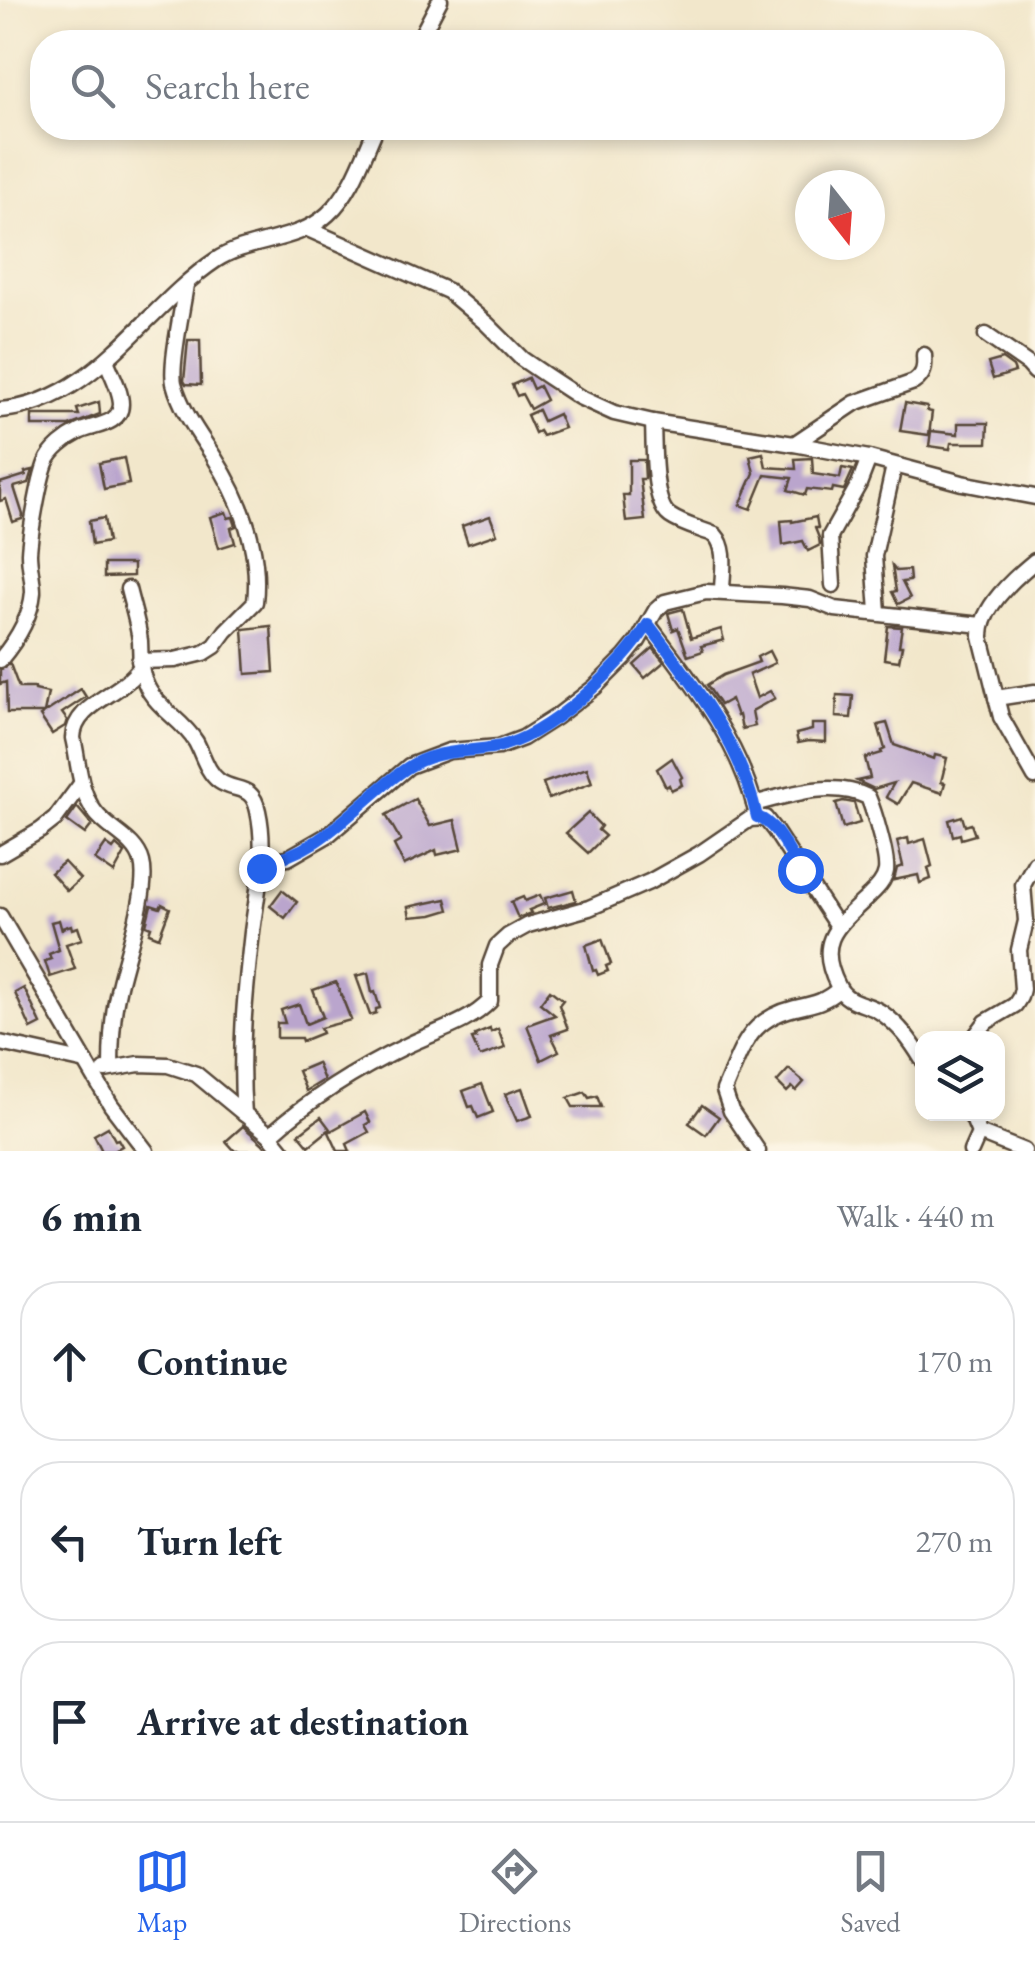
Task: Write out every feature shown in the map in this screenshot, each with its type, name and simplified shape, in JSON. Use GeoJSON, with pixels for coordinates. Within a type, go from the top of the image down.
{"type":"FeatureCollection","features":[{"type":"Feature","properties":{"kind":"street"},"geometry":{"type":"LineString","coordinates":[[424,30],[440,0]]}},
{"type":"Feature","properties":{"kind":"street"},"geometry":{"type":"LineString","coordinates":[[0,410],[43,400],[81,378],[106,360],[186,283],[220,258],[308,230],[341,200],[370,140]]}},
{"type":"Feature","properties":{"kind":"street"},"geometry":{"type":"LineString","coordinates":[[308,230],[448,291],[546,376],[614,413],[868,458],[1035,497]]}},
{"type":"Feature","properties":{"kind":"street"},"geometry":{"type":"LineString","coordinates":[[111,1068],[111,1029],[144,871],[138,851],[105,824],[85,796],[73,729],[91,706],[126,685],[139,665],[204,654],[255,602],[253,540],[228,479],[193,426],[174,380],[186,283]]}},
{"type":"Feature","properties":{"kind":"street"},"geometry":{"type":"LineString","coordinates":[[986,335],[1035,372]]}},
{"type":"Feature","properties":{"kind":"street"},"geometry":{"type":"LineString","coordinates":[[794,444],[856,404],[914,382],[922,376],[924,355]]}},
{"type":"Feature","properties":{"kind":"street"},"geometry":{"type":"LineString","coordinates":[[0,660],[16,640],[30,603],[33,590],[29,553],[46,461],[77,432],[114,419],[119,412],[119,394],[106,360]]}},
{"type":"Feature","properties":{"kind":"street"},"geometry":{"type":"LineString","coordinates":[[653,422],[660,501],[671,516],[720,539],[722,592]]}},
{"type":"Feature","properties":{"kind":"street"},"geometry":{"type":"LineString","coordinates":[[834,585],[830,536],[860,484],[868,458]]}},
{"type":"Feature","properties":{"kind":"street"},"geometry":{"type":"LineString","coordinates":[[878,612],[874,556],[894,466]]}},
{"type":"Feature","properties":{"kind":"street"},"geometry":{"type":"LineString","coordinates":[[1035,561],[1004,592],[981,625],[1005,726],[1035,777]]}},
{"type":"Feature","properties":{"kind":"street"},"geometry":{"type":"LineString","coordinates":[[128,588],[140,642],[139,665],[152,695],[184,726],[212,774],[226,785],[244,789],[254,800],[261,862],[243,1008],[244,1114]]}},
{"type":"Feature","properties":{"kind":"street"},"geometry":{"type":"LineString","coordinates":[[261,862],[288,858],[328,834],[409,766],[449,751],[500,747],[522,738],[594,687],[625,658],[665,602],[722,592],[810,598],[835,609],[981,625]]}},
{"type":"Feature","properties":{"kind":"street"},"geometry":{"type":"LineString","coordinates":[[648,624],[720,725],[756,811],[775,831],[836,926]]}},
{"type":"Feature","properties":{"kind":"street"},"geometry":{"type":"LineString","coordinates":[[996,698],[1035,692]]}},
{"type":"Feature","properties":{"kind":"street"},"geometry":{"type":"LineString","coordinates":[[0,854],[55,819],[82,784]]}},
{"type":"Feature","properties":{"kind":"street"},"geometry":{"type":"LineString","coordinates":[[270,1135],[326,1091],[409,1044],[481,1010],[490,1000],[490,965],[498,946],[508,936],[528,925],[589,908],[649,882],[699,854],[756,811],[793,794],[825,789],[855,791],[868,797],[886,863],[886,876],[836,926],[828,944],[840,990],[846,998],[878,1010],[898,1025],[915,1049]]}},
{"type":"Feature","properties":{"kind":"street"},"geometry":{"type":"LineString","coordinates":[[979,1031],[1020,997],[1018,950],[1026,921],[1023,885],[1035,863]]}},
{"type":"Feature","properties":{"kind":"street"},"geometry":{"type":"LineString","coordinates":[[0,916],[111,1105],[146,1151]]}},
{"type":"Feature","properties":{"kind":"street"},"geometry":{"type":"LineString","coordinates":[[758,1151],[731,1111],[724,1090],[746,1039],[766,1018],[825,1001],[840,990]]}},
{"type":"Feature","properties":{"kind":"street"},"geometry":{"type":"LineString","coordinates":[[0,1043],[90,1068],[168,1065],[196,1074],[270,1135],[283,1151]]}},
{"type":"Feature","properties":{"kind":"street"},"geometry":{"type":"LineString","coordinates":[[971,1151],[978,1133],[974,1121]]}},
{"type":"Feature","properties":{"kind":"street"},"geometry":{"type":"LineString","coordinates":[[978,1133],[1024,1150],[1035,1142]]}},
{"type":"Feature","properties":{"kind":"building"},"geometry":{"type":"Polygon","coordinates":[[[188,340],[200,340],[201,385],[184,381],[188,340]]]}},
{"type":"Feature","properties":{"kind":"building"},"geometry":{"type":"Polygon","coordinates":[[[1002,359],[1015,372],[993,379],[988,363],[1002,359]]]}},
{"type":"Feature","properties":{"kind":"building"},"geometry":{"type":"Polygon","coordinates":[[[528,378],[533,389],[539,386],[546,400],[530,409],[512,385],[528,378]]]}},
{"type":"Feature","properties":{"kind":"building"},"geometry":{"type":"Polygon","coordinates":[[[99,402],[100,414],[69,426],[32,426],[32,415],[79,415],[77,409],[99,402]]]}},
{"type":"Feature","properties":{"kind":"building"},"geometry":{"type":"Polygon","coordinates":[[[905,403],[927,407],[932,412],[929,435],[900,431],[905,403]]]}},
{"type":"Feature","properties":{"kind":"building"},"geometry":{"type":"Polygon","coordinates":[[[538,410],[543,421],[558,414],[564,428],[542,436],[539,431],[535,433],[527,415],[538,410]]]}},
{"type":"Feature","properties":{"kind":"building"},"geometry":{"type":"Polygon","coordinates":[[[958,423],[988,423],[987,443],[951,443],[950,449],[929,446],[931,431],[958,434],[958,423]]]}},
{"type":"Feature","properties":{"kind":"building"},"geometry":{"type":"Polygon","coordinates":[[[763,453],[766,467],[796,469],[795,459],[812,458],[813,474],[840,478],[842,468],[853,470],[844,490],[807,489],[805,495],[788,490],[792,478],[765,475],[751,509],[740,505],[754,473],[750,456],[763,453]]]}},
{"type":"Feature","properties":{"kind":"building"},"geometry":{"type":"Polygon","coordinates":[[[124,458],[129,484],[104,489],[99,463],[124,458]]]}},
{"type":"Feature","properties":{"kind":"building"},"geometry":{"type":"Polygon","coordinates":[[[629,460],[644,460],[645,479],[640,479],[645,520],[626,522],[623,495],[629,495],[629,460]]]}},
{"type":"Feature","properties":{"kind":"building"},"geometry":{"type":"Polygon","coordinates":[[[33,470],[29,483],[14,487],[23,515],[13,522],[6,499],[0,501],[0,483],[33,470]]]}},
{"type":"Feature","properties":{"kind":"building"},"geometry":{"type":"Polygon","coordinates":[[[226,512],[236,526],[231,528],[235,543],[219,548],[210,517],[226,512]]]}},
{"type":"Feature","properties":{"kind":"building"},"geometry":{"type":"Polygon","coordinates":[[[490,516],[497,534],[468,544],[462,526],[490,516]]]}},
{"type":"Feature","properties":{"kind":"building"},"geometry":{"type":"Polygon","coordinates":[[[816,517],[820,545],[808,551],[803,541],[783,545],[781,521],[816,517]]]}},
{"type":"Feature","properties":{"kind":"building"},"geometry":{"type":"Polygon","coordinates":[[[104,518],[108,542],[92,545],[89,521],[104,518]]]}},
{"type":"Feature","properties":{"kind":"building"},"geometry":{"type":"Polygon","coordinates":[[[104,564],[133,564],[133,576],[104,577],[104,564]]]}},
{"type":"Feature","properties":{"kind":"building"},"geometry":{"type":"Polygon","coordinates":[[[892,566],[896,571],[909,570],[910,581],[902,582],[910,598],[898,604],[892,592],[896,591],[892,566]]]}},
{"type":"Feature","properties":{"kind":"building"},"geometry":{"type":"Polygon","coordinates":[[[683,609],[691,638],[721,629],[724,640],[701,646],[703,651],[688,656],[668,613],[683,609]]]}},
{"type":"Feature","properties":{"kind":"building"},"geometry":{"type":"Polygon","coordinates":[[[271,626],[274,672],[246,674],[243,629],[271,626]]]}},
{"type":"Feature","properties":{"kind":"building"},"geometry":{"type":"Polygon","coordinates":[[[888,626],[902,627],[899,661],[884,659],[888,626]]]}},
{"type":"Feature","properties":{"kind":"building"},"geometry":{"type":"Polygon","coordinates":[[[653,648],[664,662],[645,678],[634,665],[653,648]]]}},
{"type":"Feature","properties":{"kind":"building"},"geometry":{"type":"Polygon","coordinates":[[[769,651],[775,663],[749,675],[757,698],[770,691],[775,698],[752,711],[755,726],[742,729],[731,699],[720,705],[707,685],[759,662],[757,657],[769,651]]]}},
{"type":"Feature","properties":{"kind":"building"},"geometry":{"type":"Polygon","coordinates":[[[10,664],[19,688],[48,693],[44,713],[7,713],[6,682],[0,684],[0,670],[10,664]]]}},
{"type":"Feature","properties":{"kind":"building"},"geometry":{"type":"Polygon","coordinates":[[[81,689],[86,697],[62,713],[67,720],[65,726],[52,734],[40,716],[81,689]]]}},
{"type":"Feature","properties":{"kind":"building"},"geometry":{"type":"Polygon","coordinates":[[[837,695],[853,696],[851,718],[836,717],[837,695]]]}},
{"type":"Feature","properties":{"kind":"building"},"geometry":{"type":"Polygon","coordinates":[[[887,723],[894,745],[934,759],[935,755],[947,758],[942,793],[911,783],[898,804],[886,797],[894,783],[874,789],[857,781],[870,778],[865,758],[885,749],[878,725],[887,723]]]}},
{"type":"Feature","properties":{"kind":"building"},"geometry":{"type":"Polygon","coordinates":[[[812,724],[826,724],[826,742],[798,743],[796,734],[812,730],[812,724]]]}},
{"type":"Feature","properties":{"kind":"building"},"geometry":{"type":"Polygon","coordinates":[[[672,758],[682,785],[671,790],[657,769],[672,758]]]}},
{"type":"Feature","properties":{"kind":"building"},"geometry":{"type":"Polygon","coordinates":[[[587,768],[592,783],[549,799],[543,783],[587,768]]]}},
{"type":"Feature","properties":{"kind":"building"},"geometry":{"type":"Polygon","coordinates":[[[415,799],[430,826],[455,820],[462,849],[437,855],[436,850],[404,865],[394,845],[401,841],[386,815],[415,799]]]}},
{"type":"Feature","properties":{"kind":"building"},"geometry":{"type":"Polygon","coordinates":[[[836,803],[854,803],[860,823],[843,828],[836,803]]]}},
{"type":"Feature","properties":{"kind":"building"},"geometry":{"type":"Polygon","coordinates":[[[77,807],[92,825],[85,834],[67,821],[77,807]]]}},
{"type":"Feature","properties":{"kind":"building"},"geometry":{"type":"Polygon","coordinates":[[[588,813],[605,836],[588,853],[566,833],[588,813]]]}},
{"type":"Feature","properties":{"kind":"building"},"geometry":{"type":"Polygon","coordinates":[[[962,816],[965,826],[971,824],[975,835],[961,839],[960,834],[953,836],[949,820],[962,816]]]}},
{"type":"Feature","properties":{"kind":"building"},"geometry":{"type":"Polygon","coordinates":[[[908,838],[909,844],[925,839],[931,879],[920,883],[918,875],[894,880],[897,868],[903,866],[897,841],[908,838]]]}},
{"type":"Feature","properties":{"kind":"building"},"geometry":{"type":"Polygon","coordinates":[[[106,844],[113,849],[116,845],[125,853],[114,873],[95,860],[106,844]]]}},
{"type":"Feature","properties":{"kind":"building"},"geometry":{"type":"Polygon","coordinates":[[[64,862],[80,879],[67,891],[51,873],[64,862]]]}},
{"type":"Feature","properties":{"kind":"building"},"geometry":{"type":"Polygon","coordinates":[[[282,890],[297,902],[285,918],[270,906],[282,890]]]}},
{"type":"Feature","properties":{"kind":"building"},"geometry":{"type":"Polygon","coordinates":[[[573,890],[576,901],[548,908],[545,898],[573,890]]]}},
{"type":"Feature","properties":{"kind":"building"},"geometry":{"type":"Polygon","coordinates":[[[540,895],[544,904],[518,918],[511,902],[540,895]]]}},
{"type":"Feature","properties":{"kind":"building"},"geometry":{"type":"Polygon","coordinates":[[[446,899],[449,910],[410,917],[408,907],[446,899]]]}},
{"type":"Feature","properties":{"kind":"building"},"geometry":{"type":"Polygon","coordinates":[[[162,904],[170,908],[159,937],[149,933],[151,927],[146,925],[151,905],[160,908],[162,904]]]}},
{"type":"Feature","properties":{"kind":"building"},"geometry":{"type":"Polygon","coordinates":[[[59,920],[62,931],[71,925],[72,929],[78,927],[82,939],[66,944],[75,969],[50,977],[45,961],[51,959],[49,954],[59,950],[51,922],[59,920]]]}},
{"type":"Feature","properties":{"kind":"building"},"geometry":{"type":"Polygon","coordinates":[[[602,939],[611,964],[606,966],[608,971],[598,975],[593,971],[586,945],[602,939]]]}},
{"type":"Feature","properties":{"kind":"building"},"geometry":{"type":"Polygon","coordinates":[[[368,973],[380,1008],[370,1015],[356,976],[368,973]]]}},
{"type":"Feature","properties":{"kind":"building"},"geometry":{"type":"Polygon","coordinates":[[[336,982],[351,1020],[320,1028],[322,1033],[302,1041],[277,1038],[277,1023],[285,1023],[281,1010],[299,1004],[306,1024],[323,1017],[313,990],[336,982]]]}},
{"type":"Feature","properties":{"kind":"building"},"geometry":{"type":"Polygon","coordinates":[[[24,988],[41,1024],[31,1029],[15,993],[24,988]]]}},
{"type":"Feature","properties":{"kind":"building"},"geometry":{"type":"Polygon","coordinates":[[[550,990],[563,1000],[559,1005],[568,1029],[551,1035],[559,1051],[541,1060],[527,1025],[555,1015],[540,1003],[550,990]]]}},
{"type":"Feature","properties":{"kind":"building"},"geometry":{"type":"Polygon","coordinates":[[[498,1029],[505,1048],[480,1057],[472,1039],[498,1029]]]}},
{"type":"Feature","properties":{"kind":"building"},"geometry":{"type":"Polygon","coordinates":[[[317,1063],[324,1080],[306,1091],[298,1071],[317,1063]]]}},
{"type":"Feature","properties":{"kind":"building"},"geometry":{"type":"Polygon","coordinates":[[[789,1069],[804,1082],[796,1091],[792,1087],[787,1092],[777,1082],[789,1069]]]}},
{"type":"Feature","properties":{"kind":"building"},"geometry":{"type":"Polygon","coordinates":[[[482,1084],[493,1112],[478,1118],[463,1091],[482,1084]]]}},
{"type":"Feature","properties":{"kind":"building"},"geometry":{"type":"Polygon","coordinates":[[[522,1088],[532,1116],[517,1121],[505,1094],[522,1088]]]}},
{"type":"Feature","properties":{"kind":"building"},"geometry":{"type":"Polygon","coordinates":[[[585,1092],[589,1098],[597,1096],[601,1107],[573,1107],[568,1098],[585,1092]]]}},
{"type":"Feature","properties":{"kind":"building"},"geometry":{"type":"Polygon","coordinates":[[[702,1105],[719,1117],[706,1135],[689,1123],[702,1105]]]}},
{"type":"Feature","properties":{"kind":"building"},"geometry":{"type":"Polygon","coordinates":[[[365,1112],[369,1132],[347,1144],[350,1151],[338,1151],[329,1132],[365,1112]]]}},
{"type":"Feature","properties":{"kind":"building"},"geometry":{"type":"Polygon","coordinates":[[[321,1117],[330,1129],[309,1146],[299,1134],[321,1117]]]}},
{"type":"Feature","properties":{"kind":"building"},"geometry":{"type":"Polygon","coordinates":[[[243,1126],[269,1151],[235,1151],[226,1141],[243,1126]]]}},
{"type":"Feature","properties":{"kind":"building"},"geometry":{"type":"Polygon","coordinates":[[[108,1127],[122,1146],[102,1151],[94,1135],[108,1127]]]}},
{"type":"Feature","properties":{"kind":"route"},"geometry":{"type":"LineString","coordinates":[[261,868],[261,862],[288,858],[328,834],[409,766],[449,751],[500,747],[522,738],[594,687],[625,658],[648,624],[720,725],[757,817],[765,818],[800,870]]}}]}
